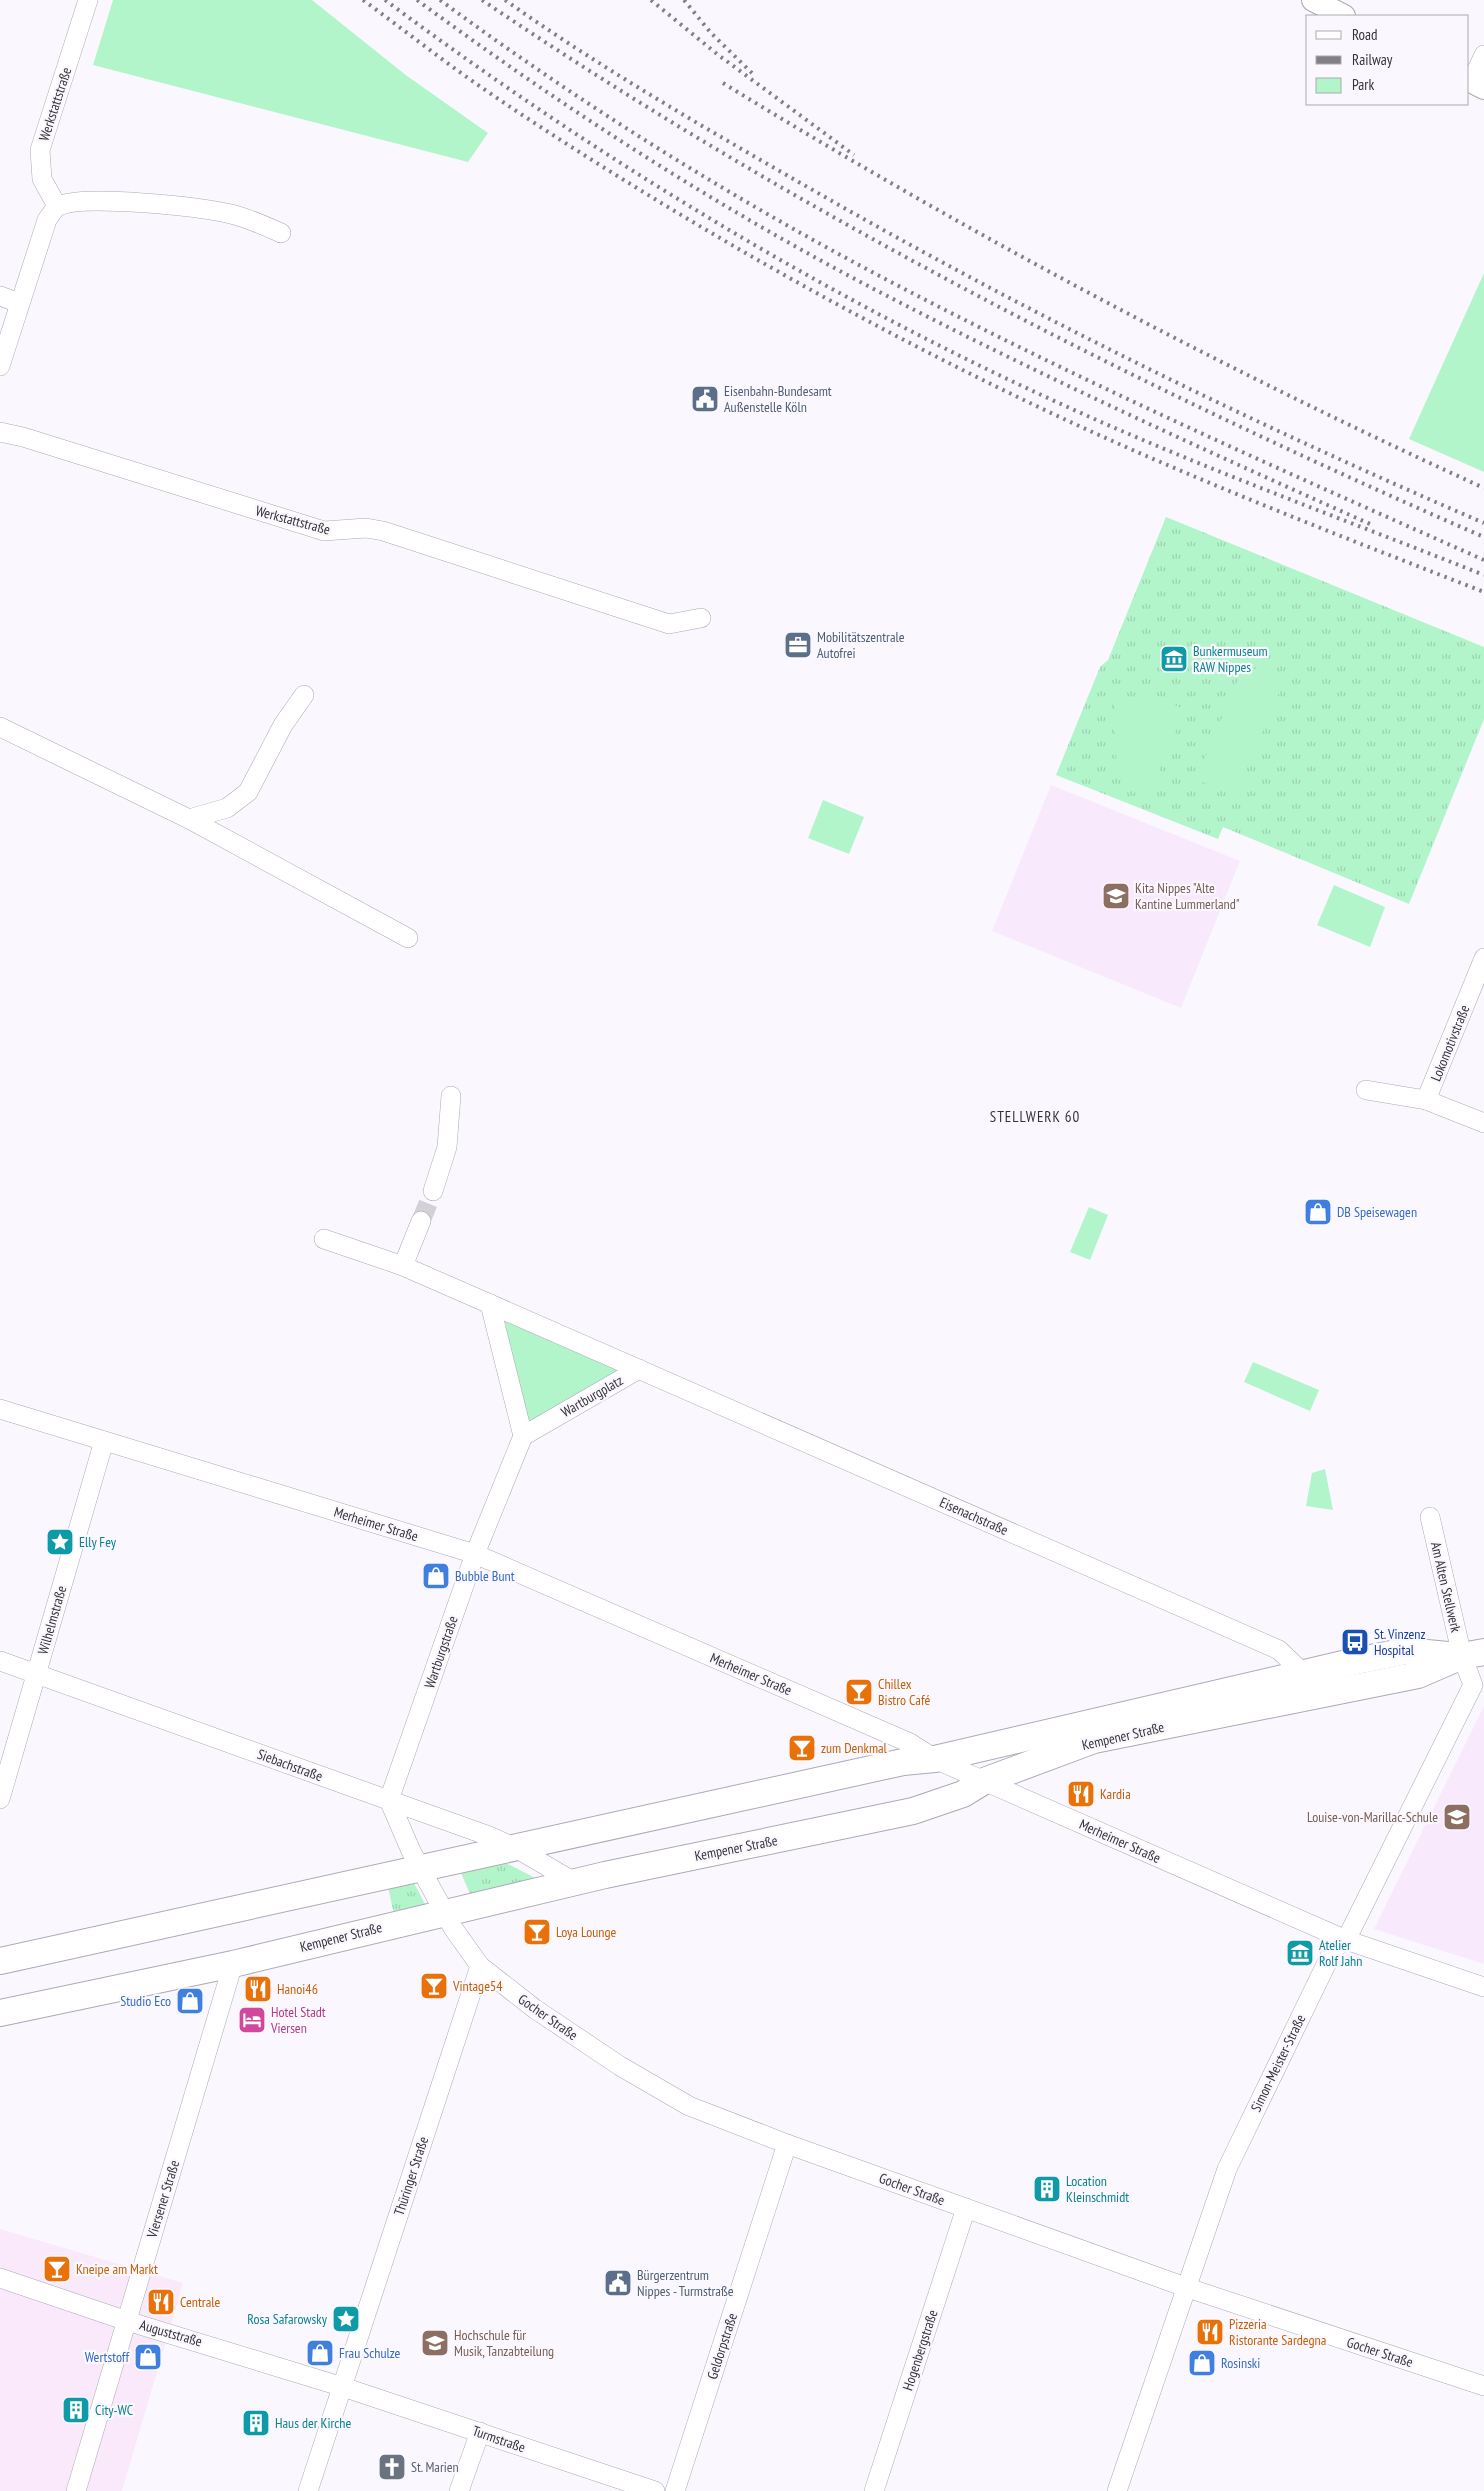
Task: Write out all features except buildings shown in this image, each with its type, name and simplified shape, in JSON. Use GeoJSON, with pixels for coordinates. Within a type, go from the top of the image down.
{"type":"FeatureCollection","features":[{"type":"Feature","properties":{"kind":"main road","name":"Kempener Straße"},"geometry":{"type":"LineString","coordinates":[[0,1961],[904,1762],[935,1759],[1303,1673],[1406,1652],[1473,1654]]}},
{"type":"Feature","properties":{"kind":"main road","name":"Kempener Straße"},"geometry":{"type":"LineString","coordinates":[[0,2013],[233,1964],[574,1882],[913,1811],[963,1794],[984,1781],[1094,1740],[1418,1675],[1473,1654]]}},
{"type":"Feature","properties":{"kind":"street","name":"Werkstattstraße"},"geometry":{"type":"LineString","coordinates":[[57,206],[42,179],[40,150],[88,0]]}},
{"type":"Feature","properties":{"kind":"street"},"geometry":{"type":"LineString","coordinates":[[1313,0],[1342,15]]}},
{"type":"Feature","properties":{"kind":"street"},"geometry":{"type":"LineString","coordinates":[[1474,83],[1484,55]]}},
{"type":"Feature","properties":{"kind":"street"},"geometry":{"type":"LineString","coordinates":[[0,366],[47,220],[57,206],[75,201],[162,204],[197,208],[232,214],[281,233]]}},
{"type":"Feature","properties":{"kind":"street"},"geometry":{"type":"LineString","coordinates":[[0,296],[19,303]]}},
{"type":"Feature","properties":{"kind":"street","name":"Werkstattstraße"},"geometry":{"type":"LineString","coordinates":[[0,432],[23,437],[324,531],[366,528],[383,531],[669,624],[701,618]]}},
{"type":"Feature","properties":{"kind":"street"},"geometry":{"type":"LineString","coordinates":[[189,819],[227,808],[248,792],[283,726],[304,695]]}},
{"type":"Feature","properties":{"kind":"street"},"geometry":{"type":"LineString","coordinates":[[0,728],[189,819],[408,938]]}},
{"type":"Feature","properties":{"kind":"street","name":"Lokomotivstraße"},"geometry":{"type":"LineString","coordinates":[[1426,1100],[1484,958]]}},
{"type":"Feature","properties":{"kind":"street"},"geometry":{"type":"LineString","coordinates":[[1366,1090],[1426,1100],[1484,1123]]}},
{"type":"Feature","properties":{"kind":"street"},"geometry":{"type":"LineString","coordinates":[[434,1191],[447,1147],[451,1096]]}},
{"type":"Feature","properties":{"kind":"street"},"geometry":{"type":"LineString","coordinates":[[403,1266],[421,1221]]}},
{"type":"Feature","properties":{"kind":"street","name":"Wartburgplatz"},"geometry":{"type":"LineString","coordinates":[[324,1239],[403,1266],[639,1369]]}},
{"type":"Feature","properties":{"kind":"street"},"geometry":{"type":"LineString","coordinates":[[490,1304],[523,1436]]}},
{"type":"Feature","properties":{"kind":"street","name":"Wartburgplatz"},"geometry":{"type":"LineString","coordinates":[[523,1436],[639,1369]]}},
{"type":"Feature","properties":{"kind":"street","name":"Eisenachstraße"},"geometry":{"type":"LineString","coordinates":[[639,1369],[1278,1650],[1303,1673]]}},
{"type":"Feature","properties":{"kind":"street","name":"Merheimer Straße"},"geometry":{"type":"LineString","coordinates":[[0,1409],[475,1554],[910,1743],[935,1759],[1346,1940],[1484,1987]]}},
{"type":"Feature","properties":{"kind":"street","name":"Wartburgstraße"},"geometry":{"type":"LineString","coordinates":[[390,1800],[475,1554],[523,1436]]}},
{"type":"Feature","properties":{"kind":"street","name":"Wilhelmstraße"},"geometry":{"type":"LineString","coordinates":[[0,1799],[104,1441]]}},
{"type":"Feature","properties":{"kind":"street","name":"Am Alten Stellwerk"},"geometry":{"type":"LineString","coordinates":[[1430,1517],[1473,1654]]}},
{"type":"Feature","properties":{"kind":"street","name":"Simon-Meister-Straße"},"geometry":{"type":"LineString","coordinates":[[1117,2491],[1228,2169],[1334,1948],[1346,1940],[1471,1688],[1473,1654]]}},
{"type":"Feature","properties":{"kind":"street","name":"Siebachstraße"},"geometry":{"type":"LineString","coordinates":[[0,1661],[390,1800],[516,1848],[574,1882]]}},
{"type":"Feature","properties":{"kind":"street"},"geometry":{"type":"LineString","coordinates":[[390,1800],[420,1868]]}},
{"type":"Feature","properties":{"kind":"street","name":"Gocher Straße"},"geometry":{"type":"LineString","coordinates":[[420,1868],[453,1928],[480,1966],[535,2009],[620,2066],[689,2106],[787,2144],[1188,2288],[1484,2386]]}},
{"type":"Feature","properties":{"kind":"street","name":"Viersener Straße"},"geometry":{"type":"LineString","coordinates":[[76,2491],[233,1964]]}},
{"type":"Feature","properties":{"kind":"street","name":"Thüringer Straße"},"geometry":{"type":"LineString","coordinates":[[308,2491],[480,1966]]}},
{"type":"Feature","properties":{"kind":"street","name":"Geldorpstraße"},"geometry":{"type":"LineString","coordinates":[[674,2491],[787,2144]]}},
{"type":"Feature","properties":{"kind":"street","name":"Hogenbergstraße"},"geometry":{"type":"LineString","coordinates":[[874,2491],[966,2208]]}},
{"type":"Feature","properties":{"kind":"street","name":"Auguststraße"},"geometry":{"type":"LineString","coordinates":[[0,2278],[127,2321],[343,2387]]}},
{"type":"Feature","properties":{"kind":"street","name":"Turmstraße"},"geometry":{"type":"LineString","coordinates":[[343,2387],[655,2491]]}},
{"type":"Feature","properties":{"kind":"street"},"geometry":{"type":"LineString","coordinates":[[459,2491],[480,2432]]}},
{"type":"Feature","properties":{"kind":"shaded area","name":"Kita Nippes \"Alte Kantine Lummerland\""},"geometry":{"type":"Polygon","coordinates":[[[1051,785],[1240,861],[1181,1008],[992,931],[1051,785]]]}},
{"type":"Feature","properties":{"kind":"shaded area","name":"Louise-von-Marillac-Schule"},"geometry":{"type":"Polygon","coordinates":[[[1484,1706],[1484,1964],[1374,1929],[1484,1706]]]}},
{"type":"Feature","properties":{"kind":"shaded area"},"geometry":{"type":"Polygon","coordinates":[[[0,2229],[183,2283],[122,2491],[0,2491],[0,2229]]]}},
{"type":"Feature","properties":{"kind":"green space"},"geometry":{"type":"Polygon","coordinates":[[[113,0],[312,0],[407,76],[488,133],[468,162],[93,65],[113,0]]]}},
{"type":"Feature","properties":{"kind":"green space"},"geometry":{"type":"Polygon","coordinates":[[[1484,273],[1484,472],[1409,439],[1484,273]]]}},
{"type":"Feature","properties":{"kind":"green space"},"geometry":{"type":"Polygon","coordinates":[[[1166,517],[1484,647],[1484,719],[1409,904],[1223,827],[1218,839],[1056,775],[1100,667],[1108,660],[1166,517]]]}},
{"type":"Feature","properties":{"kind":"green space"},"geometry":{"type":"Polygon","coordinates":[[[1244,665],[1284,681],[1235,796],[1196,779],[1244,665]]]}},
{"type":"Feature","properties":{"kind":"green space"},"geometry":{"type":"Polygon","coordinates":[[[1149,692],[1185,710],[1152,787],[1117,774],[1114,704],[1135,705],[1149,692]]]}},
{"type":"Feature","properties":{"kind":"green space"},"geometry":{"type":"Polygon","coordinates":[[[823,800],[864,817],[849,854],[808,838],[823,800]]]}},
{"type":"Feature","properties":{"kind":"green space"},"geometry":{"type":"Polygon","coordinates":[[[1334,885],[1385,907],[1370,947],[1317,925],[1334,885]]]}},
{"type":"Feature","properties":{"kind":"green space"},"geometry":{"type":"Polygon","coordinates":[[[1089,1207],[1108,1215],[1090,1260],[1070,1252],[1089,1207]]]}},
{"type":"Feature","properties":{"kind":"green space"},"geometry":{"type":"Polygon","coordinates":[[[504,1319],[622,1370],[527,1423],[504,1319]]]}},
{"type":"Feature","properties":{"kind":"green space"},"geometry":{"type":"Polygon","coordinates":[[[1253,1362],[1319,1390],[1310,1411],[1244,1382],[1253,1362]]]}},
{"type":"Feature","properties":{"kind":"green space"},"geometry":{"type":"Polygon","coordinates":[[[1325,1469],[1333,1510],[1306,1506],[1312,1473],[1325,1469]]]}},
{"type":"Feature","properties":{"kind":"green space"},"geometry":{"type":"Polygon","coordinates":[[[498,1859],[545,1883],[472,1899],[459,1868],[498,1859]]]}},
{"type":"Feature","properties":{"kind":"green space"},"geometry":{"type":"Polygon","coordinates":[[[413,1881],[426,1906],[398,1915],[393,1910],[388,1887],[413,1881]]]}},
{"type":"Feature","properties":{"kind":"tunnel"},"geometry":{"type":"LineString","coordinates":[[421,1221],[433,1191]]}},
{"type":"Feature","properties":{"kind":"railway"},"geometry":{"type":"LineString","coordinates":[[363,0],[482,88],[589,158],[737,248],[899,337],[1009,393],[1116,443],[1273,509],[1484,592]]}},
{"type":"Feature","properties":{"kind":"railway"},"geometry":{"type":"LineString","coordinates":[[385,0],[548,116],[632,170],[717,223],[892,321],[981,366],[1123,431],[1225,474],[1484,575]]}},
{"type":"Feature","properties":{"kind":"railway"},"geometry":{"type":"LineString","coordinates":[[417,0],[582,116],[695,188],[811,255],[932,319],[1056,380],[1181,439],[1370,524]]}},
{"type":"Feature","properties":{"kind":"railway"},"geometry":{"type":"LineString","coordinates":[[440,0],[544,74],[706,178],[874,273],[1100,386],[1253,457],[1484,560]]}},
{"type":"Feature","properties":{"kind":"railway"},"geometry":{"type":"LineString","coordinates":[[482,0],[601,78],[722,153],[845,224],[970,292],[1097,357],[1225,419],[1484,537]]}},
{"type":"Feature","properties":{"kind":"railway"},"geometry":{"type":"LineString","coordinates":[[505,0],[615,73],[690,119],[887,232],[970,277],[1224,406],[1484,523]]}},
{"type":"Feature","properties":{"kind":"railway"},"geometry":{"type":"LineString","coordinates":[[651,0],[717,54],[854,155]]}},
{"type":"Feature","properties":{"kind":"railway"},"geometry":{"type":"LineString","coordinates":[[684,0],[711,33],[752,73]]}},
{"type":"Feature","properties":{"kind":"railway"},"geometry":{"type":"LineString","coordinates":[[723,83],[909,194],[1097,298],[1289,395],[1484,488]]}},
{"type":"Feature","properties":{"kind":"place","name":"Eisenbahn-Bundesamt Außenstelle Köln"},"geometry":{"type":"Point","coordinates":[705,399]}},
{"type":"Feature","properties":{"kind":"place","name":"Mobilitätszentrale Autofrei"},"geometry":{"type":"Point","coordinates":[798,645]}},
{"type":"Feature","properties":{"kind":"place","name":"Bunkermuseum RAW Nippes"},"geometry":{"type":"Point","coordinates":[1174,659]}},
{"type":"Feature","properties":{"kind":"place","name":"Kita Nippes \"Alte Kantine Lummerland\""},"geometry":{"type":"Point","coordinates":[1116,896]}},
{"type":"Feature","properties":{"kind":"place","name":"DB Speisewagen"},"geometry":{"type":"Point","coordinates":[1318,1212]}},
{"type":"Feature","properties":{"kind":"place","name":"Elly Fey"},"geometry":{"type":"Point","coordinates":[60,1542]}},
{"type":"Feature","properties":{"kind":"place","name":"Bubble Bunt"},"geometry":{"type":"Point","coordinates":[436,1576]}},
{"type":"Feature","properties":{"kind":"place","name":"St. Vinzenz Hospital"},"geometry":{"type":"Point","coordinates":[1355,1642]}},
{"type":"Feature","properties":{"kind":"place","name":"Chillex Bistro Café"},"geometry":{"type":"Point","coordinates":[859,1692]}},
{"type":"Feature","properties":{"kind":"place","name":"zum Denkmal"},"geometry":{"type":"Point","coordinates":[802,1748]}},
{"type":"Feature","properties":{"kind":"place","name":"Kardia"},"geometry":{"type":"Point","coordinates":[1081,1794]}},
{"type":"Feature","properties":{"kind":"place","name":"Louise-von-Marillac-Schule"},"geometry":{"type":"Point","coordinates":[1457,1817]}},
{"type":"Feature","properties":{"kind":"place","name":"Loya Lounge"},"geometry":{"type":"Point","coordinates":[537,1932]}},
{"type":"Feature","properties":{"kind":"place","name":"Atelier Rolf Jahn"},"geometry":{"type":"Point","coordinates":[1300,1953]}},
{"type":"Feature","properties":{"kind":"place","name":"Vintage54"},"geometry":{"type":"Point","coordinates":[434,1986]}},
{"type":"Feature","properties":{"kind":"place","name":"Hanoi46"},"geometry":{"type":"Point","coordinates":[258,1989]}},
{"type":"Feature","properties":{"kind":"place","name":"Studio Eco"},"geometry":{"type":"Point","coordinates":[190,2001]}},
{"type":"Feature","properties":{"kind":"place","name":"Hotel Stadt Viersen"},"geometry":{"type":"Point","coordinates":[252,2020]}},
{"type":"Feature","properties":{"kind":"place","name":"Location Kleinschmidt"},"geometry":{"type":"Point","coordinates":[1047,2189]}},
{"type":"Feature","properties":{"kind":"place","name":"Kneipe am Markt"},"geometry":{"type":"Point","coordinates":[57,2269]}},
{"type":"Feature","properties":{"kind":"place","name":"Bürgerzentrum Nippes - Turmstraße"},"geometry":{"type":"Point","coordinates":[618,2283]}},
{"type":"Feature","properties":{"kind":"place","name":"Centrale"},"geometry":{"type":"Point","coordinates":[161,2302]}},
{"type":"Feature","properties":{"kind":"place","name":"Rosa Safarowsky"},"geometry":{"type":"Point","coordinates":[346,2319]}},
{"type":"Feature","properties":{"kind":"place","name":"Pizzeria Ristorante Sardegna"},"geometry":{"type":"Point","coordinates":[1210,2332]}},
{"type":"Feature","properties":{"kind":"place","name":"Hochschule für Musik, Tanzabteilung"},"geometry":{"type":"Point","coordinates":[435,2343]}},
{"type":"Feature","properties":{"kind":"place","name":"Frau Schulze"},"geometry":{"type":"Point","coordinates":[320,2353]}},
{"type":"Feature","properties":{"kind":"place","name":"Wertstoff"},"geometry":{"type":"Point","coordinates":[148,2357]}},
{"type":"Feature","properties":{"kind":"place","name":"Rosinski"},"geometry":{"type":"Point","coordinates":[1202,2363]}},
{"type":"Feature","properties":{"kind":"place","name":"City-WC"},"geometry":{"type":"Point","coordinates":[76,2410]}},
{"type":"Feature","properties":{"kind":"place","name":"Haus der Kirche"},"geometry":{"type":"Point","coordinates":[256,2423]}},
{"type":"Feature","properties":{"kind":"place","name":"St. Marien"},"geometry":{"type":"Point","coordinates":[392,2467]}},
{"type":"Feature","properties":{"kind":"district","name":"STELLWERK 60"},"geometry":{"type":"Point","coordinates":[1035,1116]}}]}
